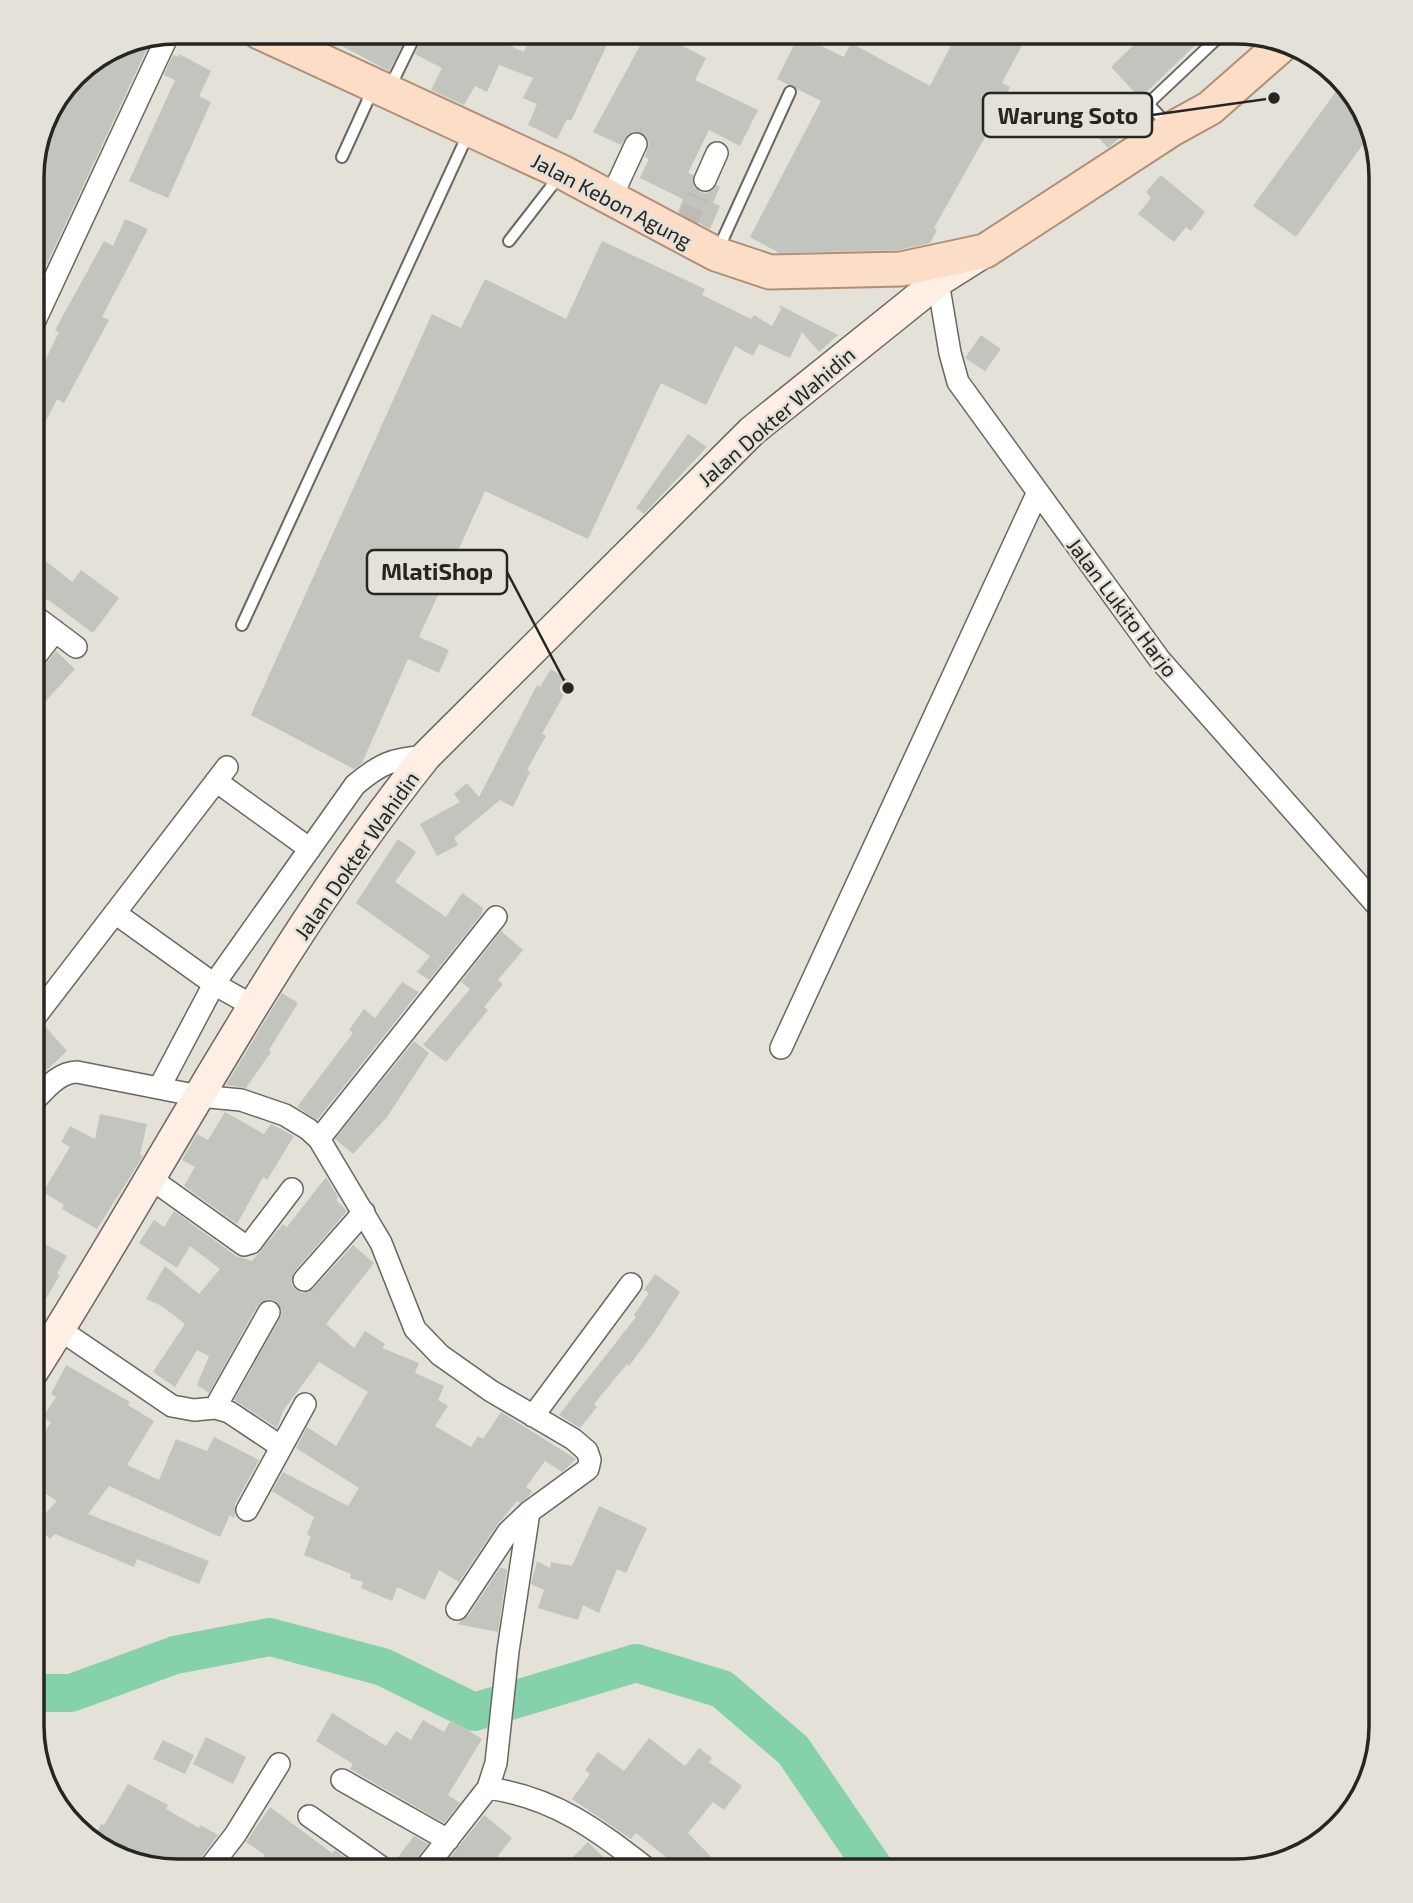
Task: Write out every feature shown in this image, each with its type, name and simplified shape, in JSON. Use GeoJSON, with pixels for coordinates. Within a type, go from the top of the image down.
{"type":"FeatureCollection","features":[{"type":"Feature","properties":{"kind":"main road","name":"Jalan Kebon Agung"},"geometry":{"type":"LineString","coordinates":[[287,44],[383,86],[562,172],[683,232],[716,254],[770,272],[901,269],[937,272],[985,251],[1172,129],[1210,108],[1276,50]]}},
{"type":"Feature","properties":{"kind":"main road","name":"Jalan Dokter Wahidin"},"geometry":{"type":"LineString","coordinates":[[44,1347],[352,853],[426,756],[732,449],[937,272]]}},
{"type":"Feature","properties":{"kind":"street"},"geometry":{"type":"LineString","coordinates":[[44,301],[164,45]]}},
{"type":"Feature","properties":{"kind":"street"},"geometry":{"type":"LineString","coordinates":[[611,198],[636,144]]}},
{"type":"Feature","properties":{"kind":"street"},"geometry":{"type":"LineString","coordinates":[[702,188],[717,153]]}},
{"type":"Feature","properties":{"kind":"street","name":"Jalan Lukito Harjo"},"geometry":{"type":"LineString","coordinates":[[937,272],[950,353],[958,382],[1160,660],[1369,896]]}},
{"type":"Feature","properties":{"kind":"street"},"geometry":{"type":"LineString","coordinates":[[781,1048],[1037,494]]}},
{"type":"Feature","properties":{"kind":"street"},"geometry":{"type":"LineString","coordinates":[[44,623],[76,647]]}},
{"type":"Feature","properties":{"kind":"street"},"geometry":{"type":"LineString","coordinates":[[44,645],[55,631]]}},
{"type":"Feature","properties":{"kind":"street"},"geometry":{"type":"LineString","coordinates":[[159,1088],[214,984],[355,785],[376,767],[394,759],[426,756]]}},
{"type":"Feature","properties":{"kind":"street"},"geometry":{"type":"LineString","coordinates":[[44,1006],[222,774],[310,849]]}},
{"type":"Feature","properties":{"kind":"street"},"geometry":{"type":"LineString","coordinates":[[115,914],[214,984],[255,1007]]}},
{"type":"Feature","properties":{"kind":"street"},"geometry":{"type":"LineString","coordinates":[[319,1139],[496,917]]}},
{"type":"Feature","properties":{"kind":"street"},"geometry":{"type":"LineString","coordinates":[[44,1093],[68,1072],[200,1096],[242,1100],[285,1115],[319,1139],[364,1212],[381,1243],[415,1329],[440,1355],[573,1439],[587,1451],[590,1460],[588,1469],[529,1512],[491,1553],[457,1609]]}},
{"type":"Feature","properties":{"kind":"street"},"geometry":{"type":"LineString","coordinates":[[150,1178],[244,1245],[251,1243],[292,1189]]}},
{"type":"Feature","properties":{"kind":"street"},"geometry":{"type":"LineString","coordinates":[[304,1280],[364,1212]]}},
{"type":"Feature","properties":{"kind":"street"},"geometry":{"type":"LineString","coordinates":[[533,1416],[631,1284]]}},
{"type":"Feature","properties":{"kind":"street"},"geometry":{"type":"LineString","coordinates":[[215,1408],[269,1312]]}},
{"type":"Feature","properties":{"kind":"street"},"geometry":{"type":"LineString","coordinates":[[44,1351],[172,1406],[194,1410],[215,1408],[229,1412],[280,1446]]}},
{"type":"Feature","properties":{"kind":"street"},"geometry":{"type":"LineString","coordinates":[[247,1510],[305,1404]]}},
{"type":"Feature","properties":{"kind":"street"},"geometry":{"type":"LineString","coordinates":[[439,1859],[448,1840],[488,1788],[496,1763],[508,1651],[529,1512]]}},
{"type":"Feature","properties":{"kind":"street"},"geometry":{"type":"LineString","coordinates":[[216,1859],[235,1835],[279,1764]]}},
{"type":"Feature","properties":{"kind":"street"},"geometry":{"type":"LineString","coordinates":[[342,1780],[448,1840]]}},
{"type":"Feature","properties":{"kind":"street"},"geometry":{"type":"LineString","coordinates":[[488,1788],[519,1793],[556,1806],[598,1831],[634,1859]]}},
{"type":"Feature","properties":{"kind":"street"},"geometry":{"type":"LineString","coordinates":[[309,1816],[370,1859]]}},
{"type":"Feature","properties":{"kind":"lane"},"geometry":{"type":"LineString","coordinates":[[342,157],[410,44]]}},
{"type":"Feature","properties":{"kind":"lane"},"geometry":{"type":"LineString","coordinates":[[1172,129],[1150,106],[1152,100],[1211,44]]}},
{"type":"Feature","properties":{"kind":"lane"},"geometry":{"type":"LineString","coordinates":[[716,254],[790,92]]}},
{"type":"Feature","properties":{"kind":"lane"},"geometry":{"type":"LineString","coordinates":[[242,625],[470,129]]}},
{"type":"Feature","properties":{"kind":"lane"},"geometry":{"type":"LineString","coordinates":[[509,242],[562,172]]}},
{"type":"Feature","properties":{"kind":"building"},"geometry":{"type":"Polygon","coordinates":[[[338,44],[403,44],[389,71],[338,44]]]}},
{"type":"Feature","properties":{"kind":"building"},"geometry":{"type":"Polygon","coordinates":[[[420,44],[506,44],[524,52],[527,44],[607,44],[571,121],[567,119],[557,139],[528,125],[537,104],[523,98],[533,78],[499,65],[487,92],[475,86],[464,105],[431,90],[442,68],[415,54],[420,44]]]}},
{"type":"Feature","properties":{"kind":"building"},"geometry":{"type":"Polygon","coordinates":[[[641,44],[679,44],[706,58],[695,80],[758,110],[740,146],[709,130],[688,173],[693,175],[694,187],[700,192],[707,193],[717,185],[720,187],[713,203],[720,206],[710,229],[678,212],[683,199],[640,178],[649,159],[645,157],[649,144],[646,136],[634,131],[628,134],[621,145],[593,132],[641,44]]]}},
{"type":"Feature","properties":{"kind":"building"},"geometry":{"type":"Polygon","coordinates":[[[794,44],[817,44],[844,57],[853,44],[930,86],[952,44],[1023,44],[1002,83],[1010,87],[998,114],[934,228],[937,230],[930,243],[899,250],[779,253],[750,237],[821,101],[777,79],[794,44]]]}},
{"type":"Feature","properties":{"kind":"building"},"geometry":{"type":"Polygon","coordinates":[[[1135,44],[1196,44],[1140,98],[1111,67],[1135,44]]]}},
{"type":"Feature","properties":{"kind":"building"},"geometry":{"type":"Polygon","coordinates":[[[148,47],[44,270],[44,168],[48,142],[57,118],[77,89],[103,66],[118,57],[148,47]]]}},
{"type":"Feature","properties":{"kind":"building"},"geometry":{"type":"Polygon","coordinates":[[[179,54],[211,71],[199,96],[211,102],[168,198],[129,181],[175,80],[164,75],[173,55],[178,57],[179,54]]]}},
{"type":"Feature","properties":{"kind":"building"},"geometry":{"type":"Polygon","coordinates":[[[1337,90],[1356,118],[1365,142],[1296,237],[1253,206],[1337,90]]]}},
{"type":"Feature","properties":{"kind":"building"},"geometry":{"type":"Polygon","coordinates":[[[1110,118],[1124,134],[1108,148],[1094,133],[1110,118]]]}},
{"type":"Feature","properties":{"kind":"building"},"geometry":{"type":"Polygon","coordinates":[[[1161,175],[1205,212],[1191,231],[1186,227],[1174,242],[1138,214],[1151,198],[1146,192],[1161,175]]]}},
{"type":"Feature","properties":{"kind":"building"},"geometry":{"type":"Polygon","coordinates":[[[125,219],[148,229],[102,317],[109,320],[64,403],[57,399],[44,424],[44,361],[59,332],[55,330],[104,241],[113,246],[125,219]]]}},
{"type":"Feature","properties":{"kind":"building"},"geometry":{"type":"Polygon","coordinates":[[[602,241],[705,289],[702,295],[751,319],[754,315],[772,326],[781,309],[779,305],[838,335],[819,352],[802,332],[790,358],[759,344],[753,356],[735,346],[706,405],[661,383],[588,539],[485,491],[419,637],[449,650],[439,673],[408,659],[362,763],[354,769],[251,715],[432,314],[461,328],[485,279],[566,319],[602,241]]]}},
{"type":"Feature","properties":{"kind":"building"},"geometry":{"type":"Polygon","coordinates":[[[981,335],[1001,349],[985,371],[965,358],[981,335]]]}},
{"type":"Feature","properties":{"kind":"building"},"geometry":{"type":"Polygon","coordinates":[[[688,434],[707,447],[644,514],[636,508],[688,434]]]}},
{"type":"Feature","properties":{"kind":"building"},"geometry":{"type":"Polygon","coordinates":[[[44,560],[72,582],[81,570],[119,598],[93,633],[47,599],[45,602],[44,560]]]}},
{"type":"Feature","properties":{"kind":"building"},"geometry":{"type":"Polygon","coordinates":[[[56,651],[75,669],[44,703],[44,666],[56,651]]]}},
{"type":"Feature","properties":{"kind":"building"},"geometry":{"type":"Polygon","coordinates":[[[551,669],[571,682],[542,734],[546,736],[527,770],[530,772],[513,807],[500,800],[454,838],[458,845],[437,856],[420,824],[460,802],[454,794],[467,783],[479,797],[537,685],[540,687],[551,669]]]}},
{"type":"Feature","properties":{"kind":"building"},"geometry":{"type":"Polygon","coordinates":[[[398,839],[416,852],[395,882],[446,917],[462,893],[483,908],[481,915],[429,980],[417,972],[430,956],[356,903],[398,839]]]}},
{"type":"Feature","properties":{"kind":"building"},"geometry":{"type":"Polygon","coordinates":[[[501,931],[523,950],[498,980],[503,984],[484,1007],[488,1010],[446,1062],[423,1045],[470,989],[461,982],[501,931]]]}},
{"type":"Feature","properties":{"kind":"building"},"geometry":{"type":"Polygon","coordinates":[[[402,982],[419,992],[317,1120],[297,1107],[353,1033],[349,1030],[364,1009],[375,1018],[402,982]]]}},
{"type":"Feature","properties":{"kind":"building"},"geometry":{"type":"Polygon","coordinates":[[[282,993],[298,1003],[269,1050],[271,1052],[246,1088],[226,1085],[282,993]]]}},
{"type":"Feature","properties":{"kind":"building"},"geometry":{"type":"Polygon","coordinates":[[[44,1027],[67,1051],[44,1073],[44,1027]]]}},
{"type":"Feature","properties":{"kind":"building"},"geometry":{"type":"Polygon","coordinates":[[[414,1041],[429,1053],[387,1117],[353,1154],[335,1139],[414,1041]]]}},
{"type":"Feature","properties":{"kind":"building"},"geometry":{"type":"Polygon","coordinates":[[[225,1112],[264,1134],[271,1124],[294,1136],[267,1180],[263,1177],[237,1224],[184,1186],[195,1167],[182,1160],[197,1134],[208,1140],[225,1112]]]}},
{"type":"Feature","properties":{"kind":"building"},"geometry":{"type":"Polygon","coordinates":[[[100,1114],[147,1124],[140,1155],[143,1156],[97,1229],[62,1209],[64,1205],[44,1193],[70,1147],[61,1142],[70,1126],[95,1139],[100,1114]]]}},
{"type":"Feature","properties":{"kind":"building"},"geometry":{"type":"Polygon","coordinates":[[[326,1177],[338,1197],[336,1200],[347,1211],[294,1272],[291,1284],[302,1293],[313,1289],[353,1245],[374,1263],[326,1324],[354,1348],[365,1331],[385,1344],[382,1348],[419,1363],[415,1373],[444,1386],[438,1400],[448,1406],[435,1426],[471,1447],[478,1436],[483,1439],[501,1412],[576,1459],[562,1472],[545,1461],[526,1487],[532,1491],[530,1495],[520,1503],[517,1501],[497,1525],[459,1582],[439,1570],[425,1600],[397,1587],[392,1601],[361,1588],[363,1582],[350,1578],[351,1574],[304,1555],[311,1536],[307,1535],[314,1517],[272,1491],[283,1472],[348,1506],[359,1488],[296,1448],[307,1427],[336,1446],[368,1392],[319,1362],[283,1411],[277,1428],[234,1400],[280,1318],[282,1311],[276,1301],[268,1299],[258,1305],[209,1393],[197,1385],[209,1356],[197,1350],[175,1387],[153,1372],[185,1324],[162,1306],[146,1299],[165,1266],[199,1294],[220,1269],[190,1246],[177,1268],[139,1243],[154,1220],[164,1227],[174,1211],[236,1256],[252,1261],[283,1224],[287,1227],[326,1177]]]}},
{"type":"Feature","properties":{"kind":"building"},"geometry":{"type":"Polygon","coordinates":[[[44,1244],[67,1256],[57,1274],[60,1275],[44,1302],[44,1244]]]}},
{"type":"Feature","properties":{"kind":"building"},"geometry":{"type":"Polygon","coordinates":[[[655,1274],[680,1292],[655,1331],[629,1366],[627,1364],[594,1404],[597,1407],[580,1428],[559,1415],[636,1317],[634,1315],[649,1293],[644,1290],[655,1274]]]}},
{"type":"Feature","properties":{"kind":"building"},"geometry":{"type":"Polygon","coordinates":[[[66,1365],[130,1402],[128,1405],[154,1421],[127,1465],[159,1480],[176,1439],[207,1451],[214,1437],[259,1460],[235,1504],[234,1518],[230,1515],[220,1537],[109,1486],[88,1514],[209,1561],[199,1584],[137,1559],[134,1567],[55,1534],[50,1539],[44,1533],[44,1515],[57,1501],[44,1493],[44,1433],[51,1422],[44,1415],[56,1397],[51,1394],[66,1365]]]}},
{"type":"Feature","properties":{"kind":"building"},"geometry":{"type":"Polygon","coordinates":[[[599,1506],[647,1528],[626,1573],[617,1569],[599,1613],[583,1605],[578,1620],[538,1608],[544,1590],[531,1584],[537,1561],[550,1568],[551,1562],[572,1566],[599,1506]]]}},
{"type":"Feature","properties":{"kind":"building"},"geometry":{"type":"Polygon","coordinates":[[[500,1568],[507,1569],[498,1632],[457,1624],[468,1616],[500,1568]]]}},
{"type":"Feature","properties":{"kind":"building"},"geometry":{"type":"Polygon","coordinates":[[[332,1713],[386,1746],[396,1731],[411,1740],[423,1720],[444,1732],[451,1720],[482,1739],[448,1795],[460,1803],[444,1823],[350,1769],[353,1764],[316,1741],[332,1713]]]}},
{"type":"Feature","properties":{"kind":"building"},"geometry":{"type":"Polygon","coordinates":[[[206,1737],[246,1757],[233,1784],[193,1764],[206,1737]]]}},
{"type":"Feature","properties":{"kind":"building"},"geometry":{"type":"Polygon","coordinates":[[[649,1738],[685,1766],[699,1748],[712,1758],[709,1762],[742,1786],[724,1810],[713,1802],[688,1833],[713,1859],[668,1859],[636,1833],[631,1839],[572,1799],[590,1774],[585,1770],[598,1752],[624,1771],[649,1738]]]}},
{"type":"Feature","properties":{"kind":"building"},"geometry":{"type":"Polygon","coordinates":[[[163,1740],[194,1755],[185,1774],[153,1759],[163,1740]]]}},
{"type":"Feature","properties":{"kind":"building"},"geometry":{"type":"Polygon","coordinates":[[[128,1784],[168,1805],[166,1809],[199,1828],[200,1825],[218,1835],[200,1859],[159,1858],[118,1846],[103,1837],[97,1832],[101,1824],[104,1825],[128,1784]]]}},
{"type":"Feature","properties":{"kind":"building"},"geometry":{"type":"Polygon","coordinates":[[[270,1807],[332,1853],[335,1850],[347,1859],[262,1859],[265,1855],[246,1842],[270,1807]]]}},
{"type":"Feature","properties":{"kind":"building"},"geometry":{"type":"Polygon","coordinates":[[[484,1815],[512,1838],[497,1857],[499,1859],[449,1859],[484,1815]]]}},
{"type":"Feature","properties":{"kind":"building"},"geometry":{"type":"Polygon","coordinates":[[[414,1836],[428,1844],[416,1859],[397,1859],[414,1836]]]}},
{"type":"Feature","properties":{"kind":"building"},"geometry":{"type":"Polygon","coordinates":[[[588,1842],[605,1859],[571,1859],[588,1842]]]}},
{"type":"Feature","properties":{"kind":"waterway"},"geometry":{"type":"LineString","coordinates":[[44,1693],[71,1693],[175,1655],[270,1637],[383,1667],[474,1712],[636,1663],[722,1689],[793,1750],[868,1859]]}},
{"type":"Feature","properties":{"kind":"tunnel"},"geometry":{"type":"LineString","coordinates":[[685,227],[698,196]]}},
{"type":"Feature","properties":{"kind":"place","name":"Warung Soto"},"geometry":{"type":"Point","coordinates":[1274,98]}},
{"type":"Feature","properties":{"kind":"place","name":"MlatiShop"},"geometry":{"type":"Point","coordinates":[568,688]}}]}
